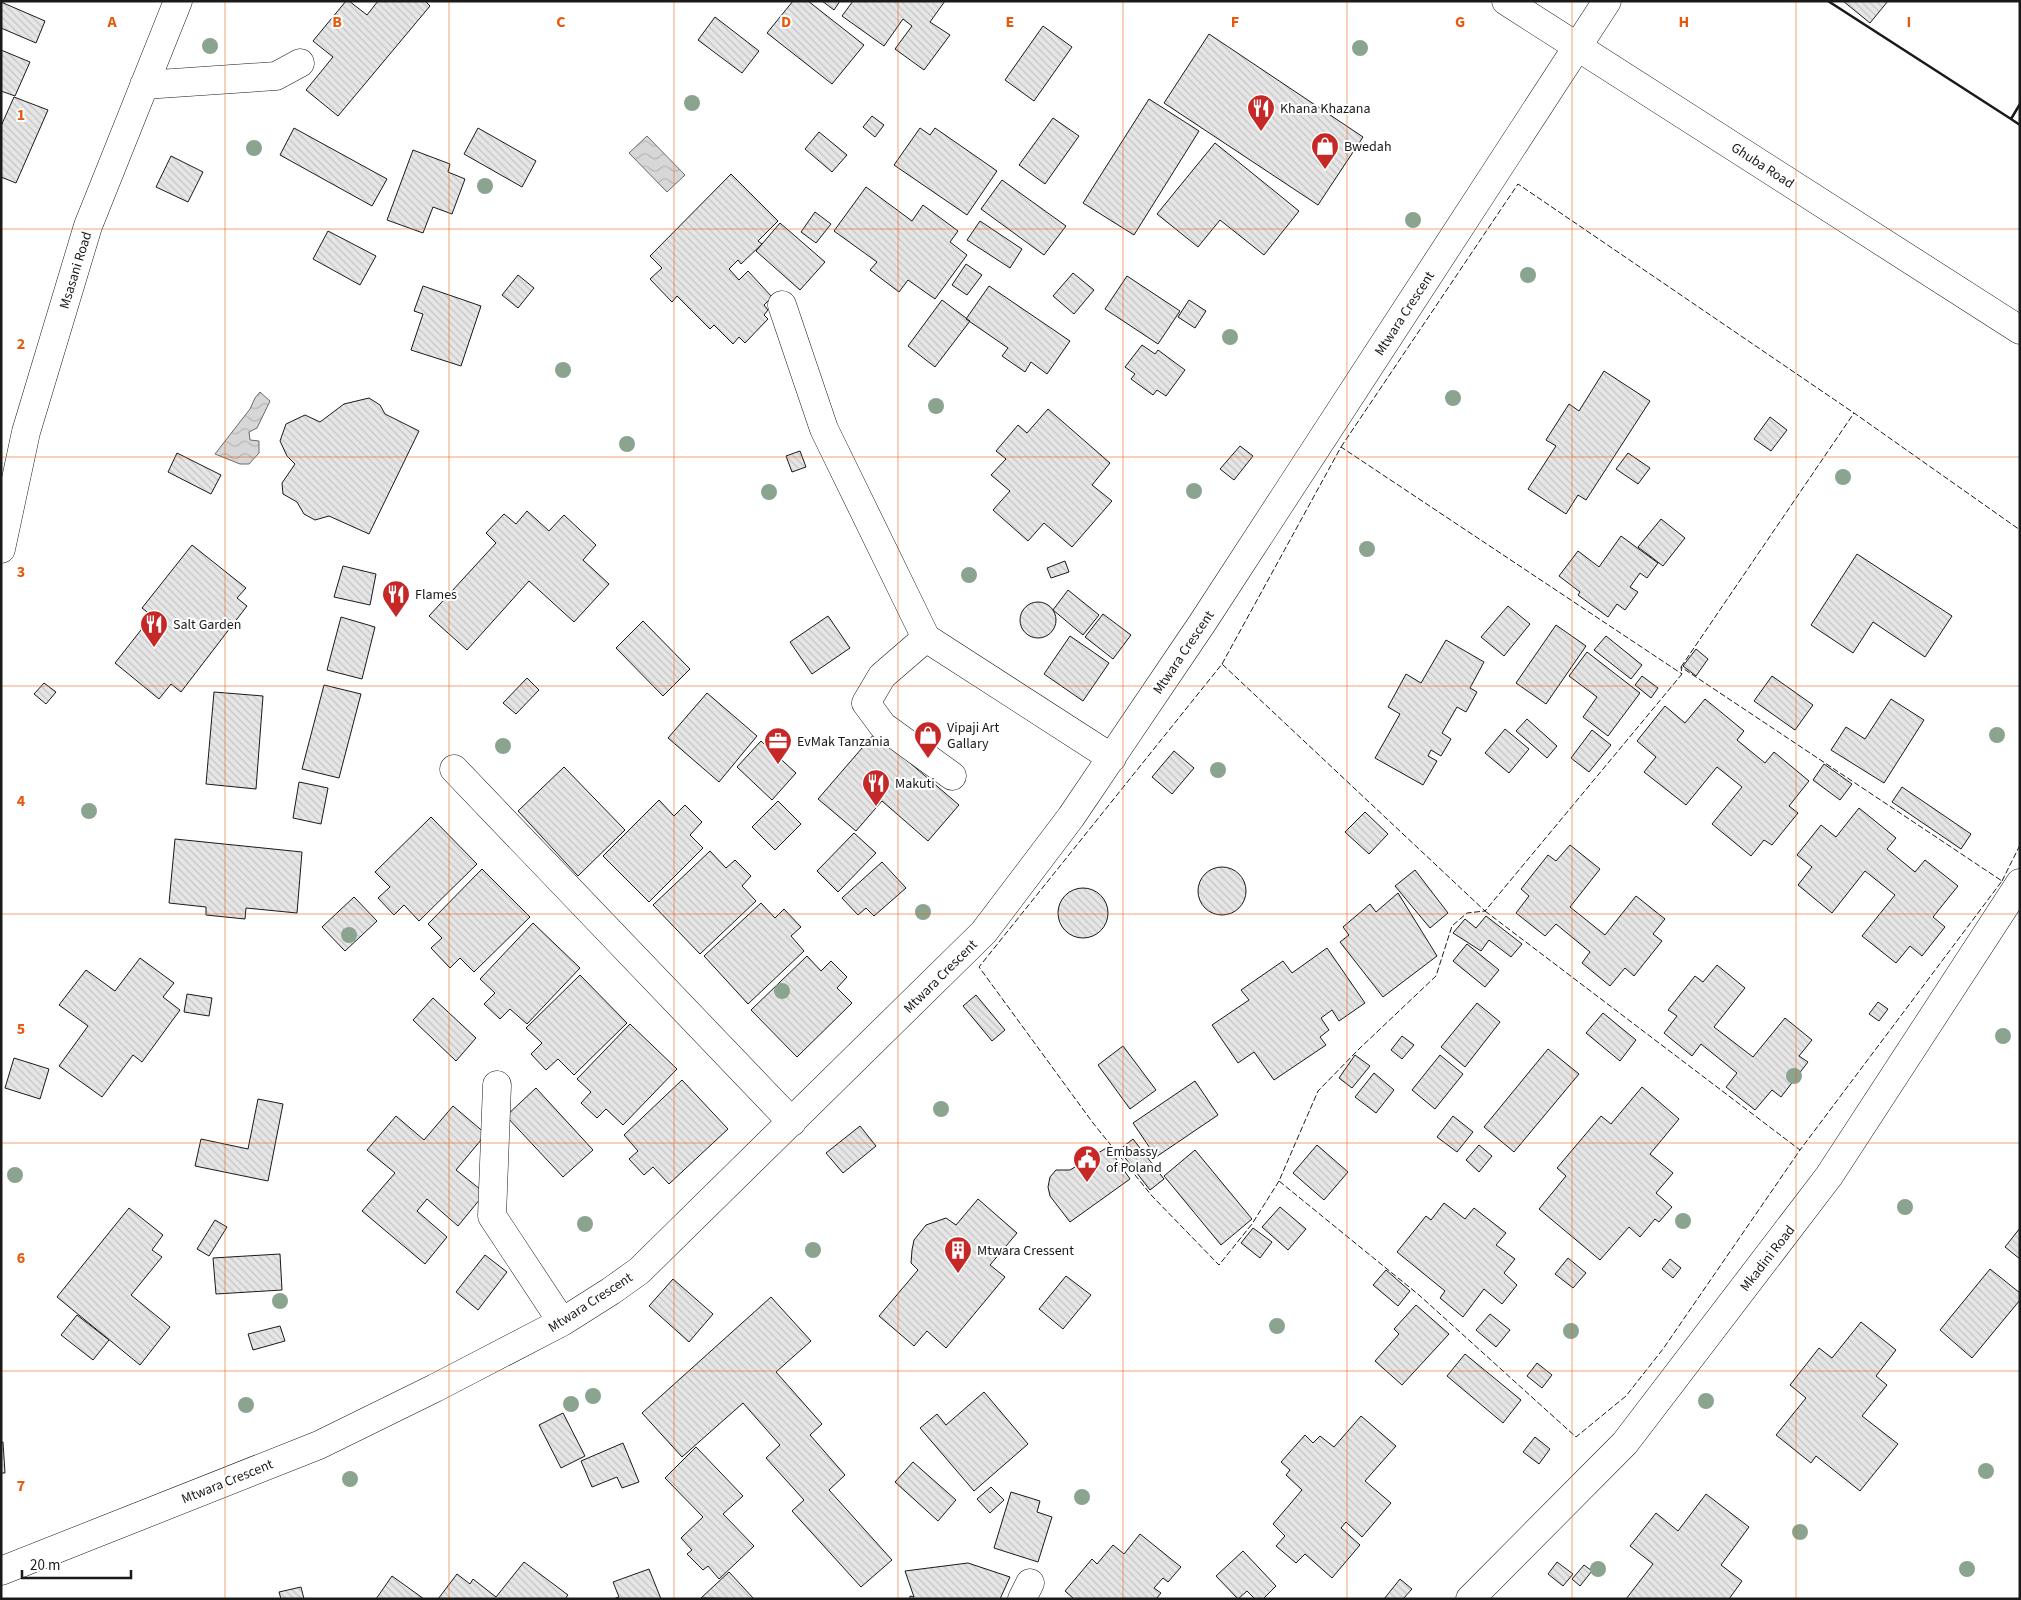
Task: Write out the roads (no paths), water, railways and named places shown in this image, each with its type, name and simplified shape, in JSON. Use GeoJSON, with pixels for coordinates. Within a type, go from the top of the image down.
{"type":"FeatureCollection","features":[{"type":"Feature","properties":{"kind":"street","name":"Msasani Road"},"geometry":{"type":"LineString","coordinates":[[1,549],[26,432],[88,226],[178,1]]}},
{"type":"Feature","properties":{"kind":"street","name":"Ghuba Road"},"geometry":{"type":"LineString","coordinates":[[1506,1],[2020,330]]}},
{"type":"Feature","properties":{"kind":"street","name":"Mtwara Crescent"},"geometry":{"type":"LineString","coordinates":[[1,1571],[319,1445],[436,1388],[562,1322],[612,1291],[639,1271],[792,1122],[984,932],[1071,817],[1213,607],[1607,1]]}},
{"type":"Feature","properties":{"kind":"street"},"geometry":{"type":"LineString","coordinates":[[144,85],[276,76],[300,63]]}},
{"type":"Feature","properties":{"kind":"street"},"geometry":{"type":"LineString","coordinates":[[782,304],[824,429],[926,638],[1112,758]]}},
{"type":"Feature","properties":{"kind":"street"},"geometry":{"type":"LineString","coordinates":[[926,638],[882,676],[866,703],[883,726],[952,776]]}},
{"type":"Feature","properties":{"kind":"street"},"geometry":{"type":"LineString","coordinates":[[454,769],[792,1122]]}},
{"type":"Feature","properties":{"kind":"street","name":"Mkadini Road"},"geometry":{"type":"LineString","coordinates":[[1470,1599],[1625,1443],[1829,1176],[2020,883]]}},
{"type":"Feature","properties":{"kind":"street"},"geometry":{"type":"LineString","coordinates":[[497,1085],[492,1216],[562,1322]]}},
{"type":"Feature","properties":{"kind":"water"},"geometry":{"type":"Polygon","coordinates":[[[647,136],[685,175],[667,192],[629,153],[647,136]]]}},
{"type":"Feature","properties":{"kind":"water"},"geometry":{"type":"Polygon","coordinates":[[[260,392],[270,401],[257,428],[249,432],[250,440],[259,441],[259,453],[249,464],[240,464],[215,454],[250,409],[260,392]]]}},
{"type":"Feature","properties":{"kind":"place","name":"Khana Khazana"},"geometry":{"type":"Point","coordinates":[1261,132]}},
{"type":"Feature","properties":{"kind":"place","name":"Bwedah"},"geometry":{"type":"Point","coordinates":[1325,170]}},
{"type":"Feature","properties":{"kind":"place","name":"Flames"},"geometry":{"type":"Point","coordinates":[396,618]}},
{"type":"Feature","properties":{"kind":"place","name":"Salt Garden"},"geometry":{"type":"Point","coordinates":[154,648]}},
{"type":"Feature","properties":{"kind":"place","name":"Vipaji Art Gallary"},"geometry":{"type":"Point","coordinates":[928,759]}},
{"type":"Feature","properties":{"kind":"place","name":"EvMak Tanzania"},"geometry":{"type":"Point","coordinates":[778,765]}},
{"type":"Feature","properties":{"kind":"place","name":"Makuti"},"geometry":{"type":"Point","coordinates":[876,807]}},
{"type":"Feature","properties":{"kind":"place","name":"Embassy of Poland"},"geometry":{"type":"Point","coordinates":[1087,1183]}},
{"type":"Feature","properties":{"kind":"place","name":"Mtwara Cressent"},"geometry":{"type":"Point","coordinates":[958,1274]}}]}
